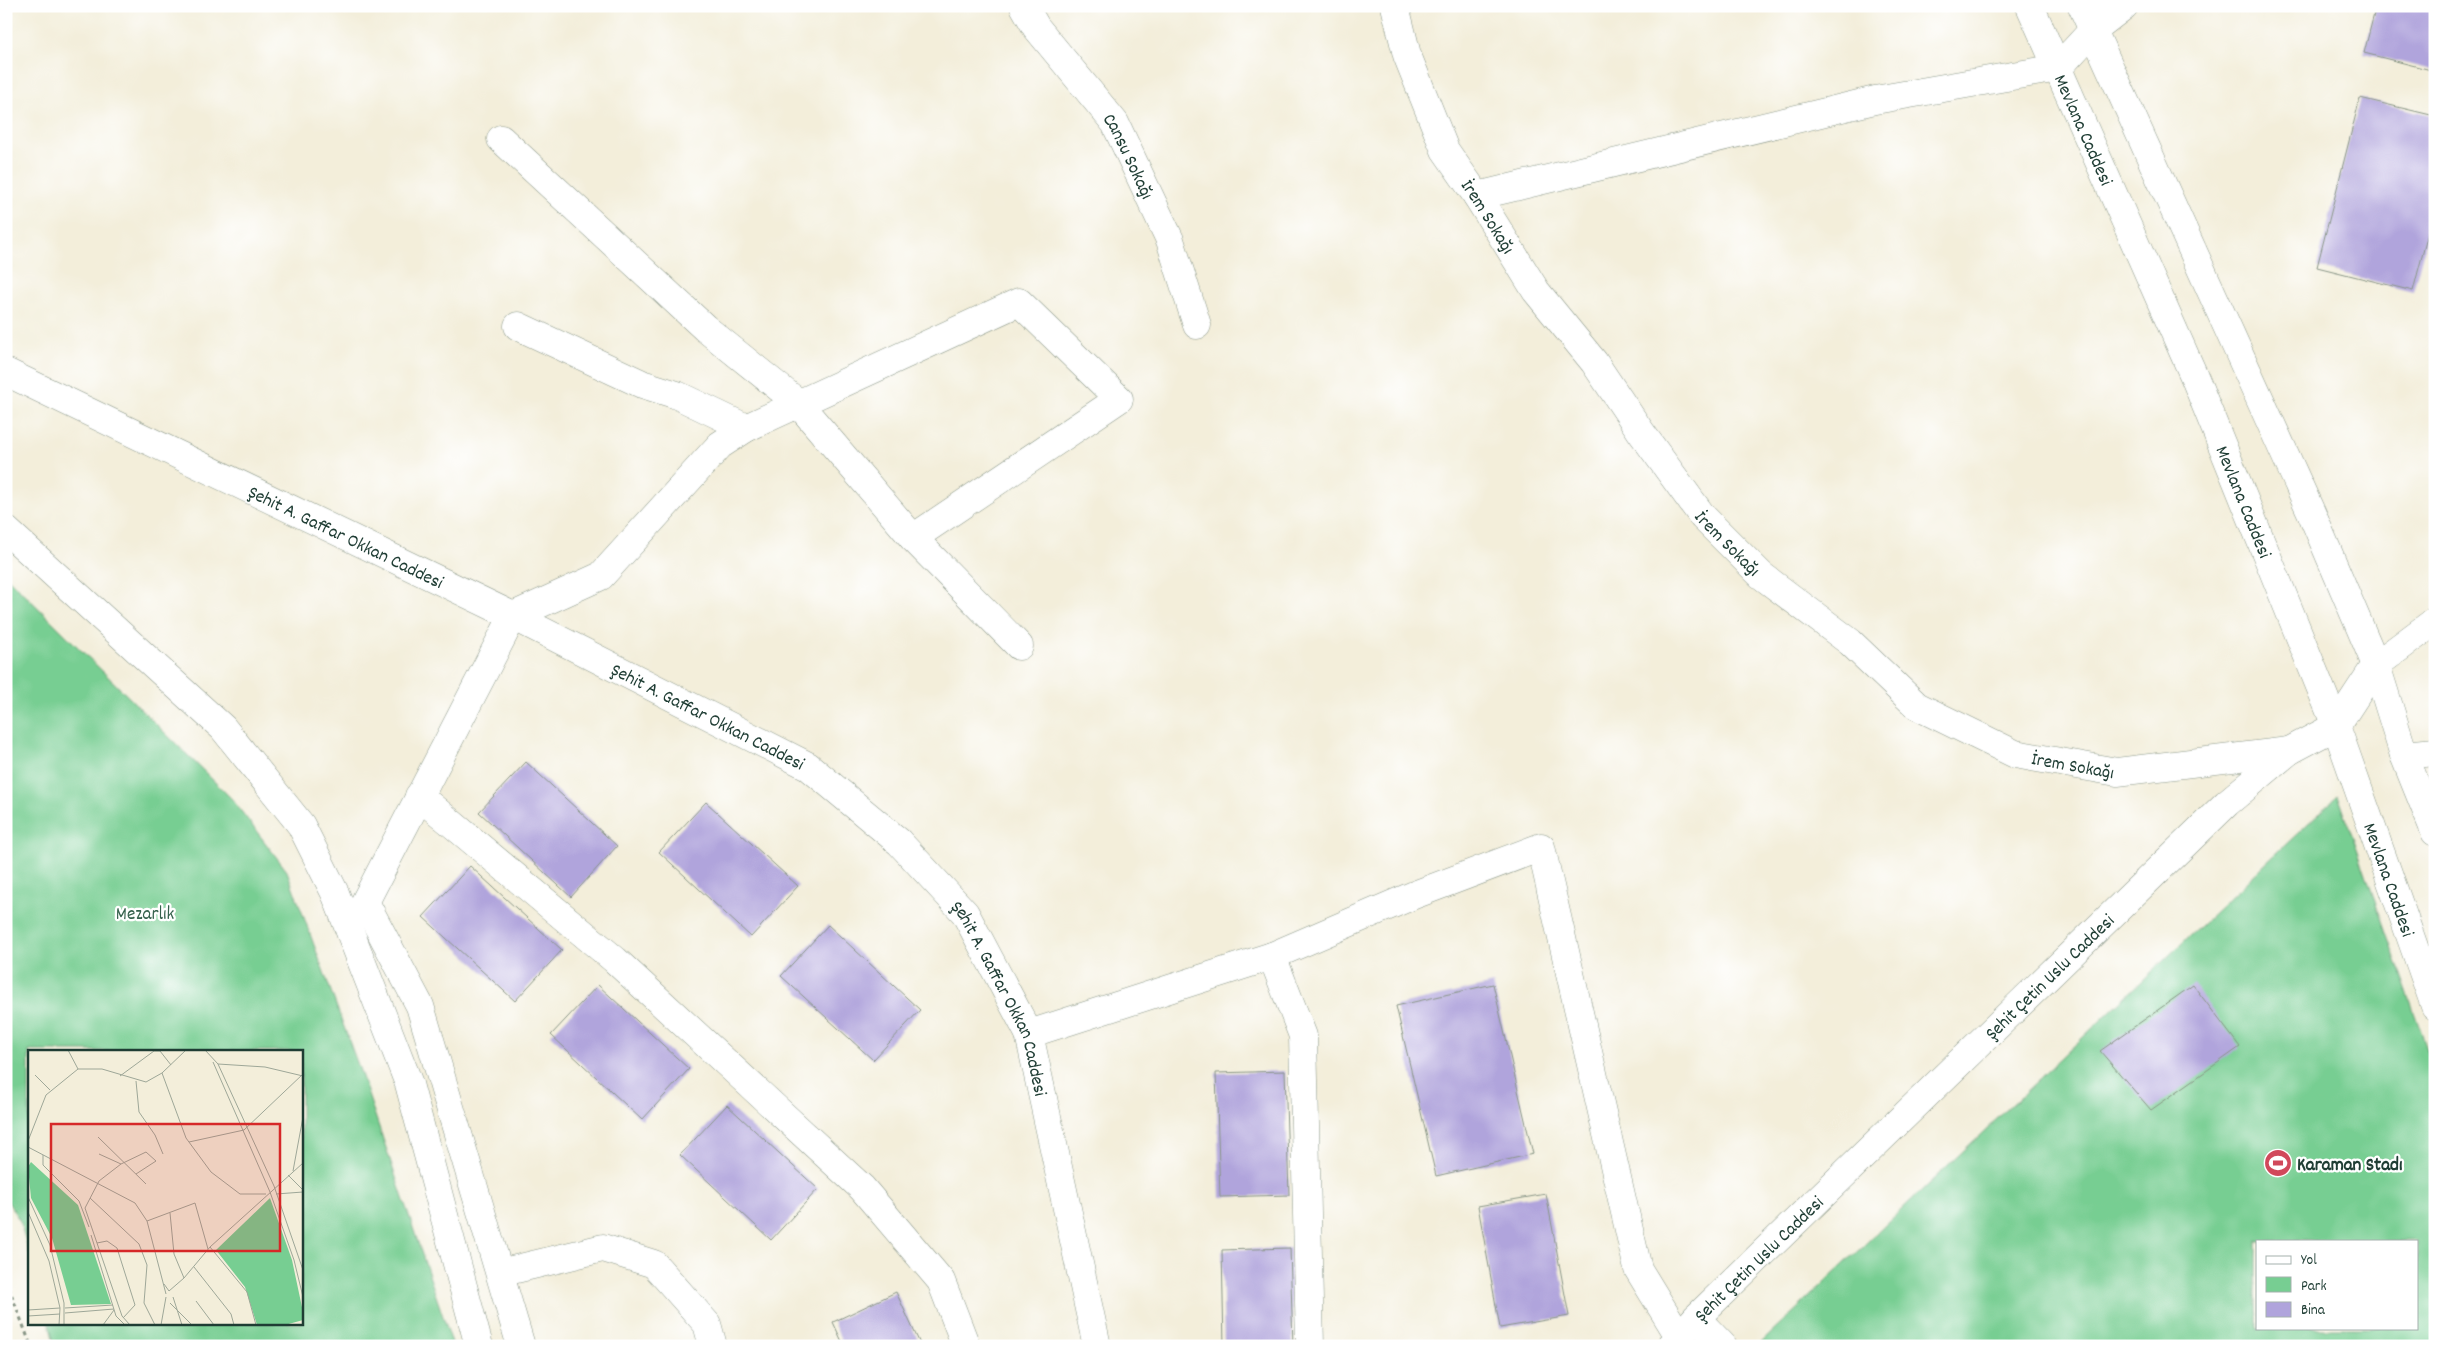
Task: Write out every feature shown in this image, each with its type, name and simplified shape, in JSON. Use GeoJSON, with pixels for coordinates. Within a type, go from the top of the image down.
{"type":"FeatureCollection","features":[{"type":"Feature","properties":{"kind":"street","name":"Cansu Sokağı"},"geometry":{"type":"LineString","coordinates":[[1024,6],[1036,27],[1116,123],[1170,240],[1197,325]]}},
{"type":"Feature","properties":{"kind":"street","name":"İrem Sokağı"},"geometry":{"type":"LineString","coordinates":[[1395,6],[1407,55],[1445,150],[1477,196],[1536,291],[1594,362],[1641,432],[1703,517],[1761,575],[1850,642],[1917,706],[2015,754],[2117,772],[2289,751]]}},
{"type":"Feature","properties":{"kind":"street","name":"Mevlana Caddesi"},"geometry":{"type":"LineString","coordinates":[[2030,6],[2194,376],[2336,726],[2435,1006]]}},
{"type":"Feature","properties":{"kind":"street"},"geometry":{"type":"LineString","coordinates":[[1477,196],[1875,100],[2058,68],[2088,18],[2124,6]]}},
{"type":"Feature","properties":{"kind":"street"},"geometry":{"type":"LineString","coordinates":[[2088,18],[2311,512],[2376,665],[2404,755],[2435,832]]}},
{"type":"Feature","properties":{"kind":"street"},"geometry":{"type":"LineString","coordinates":[[501,139],[705,328],[797,402],[913,538],[1019,646]]}},
{"type":"Feature","properties":{"kind":"street"},"geometry":{"type":"LineString","coordinates":[[521,1346],[420,1006],[365,902],[418,796],[513,616],[601,576],[720,445],[746,428],[797,402],[1019,302],[1120,399],[913,538]]}},
{"type":"Feature","properties":{"kind":"street"},"geometry":{"type":"LineString","coordinates":[[518,326],[642,384],[677,395],[746,428]]}},
{"type":"Feature","properties":{"kind":"street","name":"Şehit A. Gaffar Okkan Caddesi"},"geometry":{"type":"LineString","coordinates":[[6,372],[513,616],[808,766],[899,842],[965,914],[1029,1034],[1097,1346]]}},
{"type":"Feature","properties":{"kind":"street"},"geometry":{"type":"LineString","coordinates":[[6,530],[223,728],[301,825],[335,893],[409,1084],[479,1346]]}},
{"type":"Feature","properties":{"kind":"street","name":"Şehit Çetin Uslu Caddesi"},"geometry":{"type":"LineString","coordinates":[[1682,1333],[2226,803],[2289,751],[2336,726],[2376,665],[2435,621]]}},
{"type":"Feature","properties":{"kind":"street"},"geometry":{"type":"LineString","coordinates":[[2404,755],[2435,752]]}},
{"type":"Feature","properties":{"kind":"street"},"geometry":{"type":"LineString","coordinates":[[418,796],[616,960],[862,1188],[941,1281],[966,1346]]}},
{"type":"Feature","properties":{"kind":"street"},"geometry":{"type":"LineString","coordinates":[[1029,1034],[1272,956],[1414,895],[1541,847],[1638,1269],[1682,1333],[1723,1346]]}},
{"type":"Feature","properties":{"kind":"street"},"geometry":{"type":"LineString","coordinates":[[1272,956],[1303,1036],[1310,1346]]}},
{"type":"Feature","properties":{"kind":"street"},"geometry":{"type":"LineString","coordinates":[[500,1273],[603,1248],[654,1264],[707,1324],[714,1346]]}},
{"type":"Feature","properties":{"kind":"path"},"geometry":{"type":"LineString","coordinates":[[6,1280],[31,1346]]}},
{"type":"Feature","properties":{"kind":"green space","name":"Mezarlık"},"geometry":{"type":"Polygon","coordinates":[[[6,576],[231,798],[287,871],[359,1068],[453,1346],[55,1346],[49,1324],[302,1324],[302,1050],[28,1050],[28,1249],[20,1221],[6,1199],[6,576]]]}},
{"type":"Feature","properties":{"kind":"green space"},"geometry":{"type":"Polygon","coordinates":[[[2338,795],[2435,1072],[2435,1346],[1763,1346],[1761,1343],[2338,795]]]}},
{"type":"Feature","properties":{"kind":"building"},"geometry":{"type":"Polygon","coordinates":[[[2376,6],[2435,6],[2435,71],[2364,53],[2376,6]]]}},
{"type":"Feature","properties":{"kind":"building"},"geometry":{"type":"Polygon","coordinates":[[[2360,98],[2435,116],[2435,206],[2413,291],[2317,267],[2360,98]]]}},
{"type":"Feature","properties":{"kind":"building"},"geometry":{"type":"Polygon","coordinates":[[[526,762],[617,846],[571,897],[479,812],[526,762]]]}},
{"type":"Feature","properties":{"kind":"building"},"geometry":{"type":"Polygon","coordinates":[[[706,802],[798,886],[751,937],[659,852],[706,802]]]}},
{"type":"Feature","properties":{"kind":"building"},"geometry":{"type":"Polygon","coordinates":[[[470,866],[562,950],[515,1001],[423,917],[470,866]]]}},
{"type":"Feature","properties":{"kind":"building"},"geometry":{"type":"Polygon","coordinates":[[[828,925],[920,1010],[873,1060],[781,976],[828,925]]]}},
{"type":"Feature","properties":{"kind":"building"},"geometry":{"type":"Polygon","coordinates":[[[1493,984],[1533,1154],[1436,1176],[1396,1006],[1493,984]]]}},
{"type":"Feature","properties":{"kind":"building"},"geometry":{"type":"Polygon","coordinates":[[[598,985],[689,1069],[642,1120],[551,1035],[598,985]]]}},
{"type":"Feature","properties":{"kind":"building"},"geometry":{"type":"Polygon","coordinates":[[[2193,985],[2240,1047],[2151,1110],[2100,1051],[2193,985]]]}},
{"type":"Feature","properties":{"kind":"building"},"geometry":{"type":"Polygon","coordinates":[[[1285,1071],[1289,1195],[1220,1197],[1216,1073],[1285,1071]]]}},
{"type":"Feature","properties":{"kind":"building"},"geometry":{"type":"Polygon","coordinates":[[[727,1105],[818,1189],[771,1240],[680,1155],[727,1105]]]}},
{"type":"Feature","properties":{"kind":"building"},"geometry":{"type":"Polygon","coordinates":[[[1546,1194],[1569,1316],[1500,1328],[1478,1206],[1546,1194]]]}},
{"type":"Feature","properties":{"kind":"building"},"geometry":{"type":"Polygon","coordinates":[[[1290,1248],[1293,1346],[1224,1346],[1222,1250],[1290,1248]]]}},
{"type":"Feature","properties":{"kind":"building"},"geometry":{"type":"Polygon","coordinates":[[[896,1292],[921,1346],[844,1346],[833,1322],[896,1292]]]}},
{"type":"Feature","properties":{"kind":"place","name":"Karaman Stadı"},"geometry":{"type":"Point","coordinates":[2278,1163]}}]}
